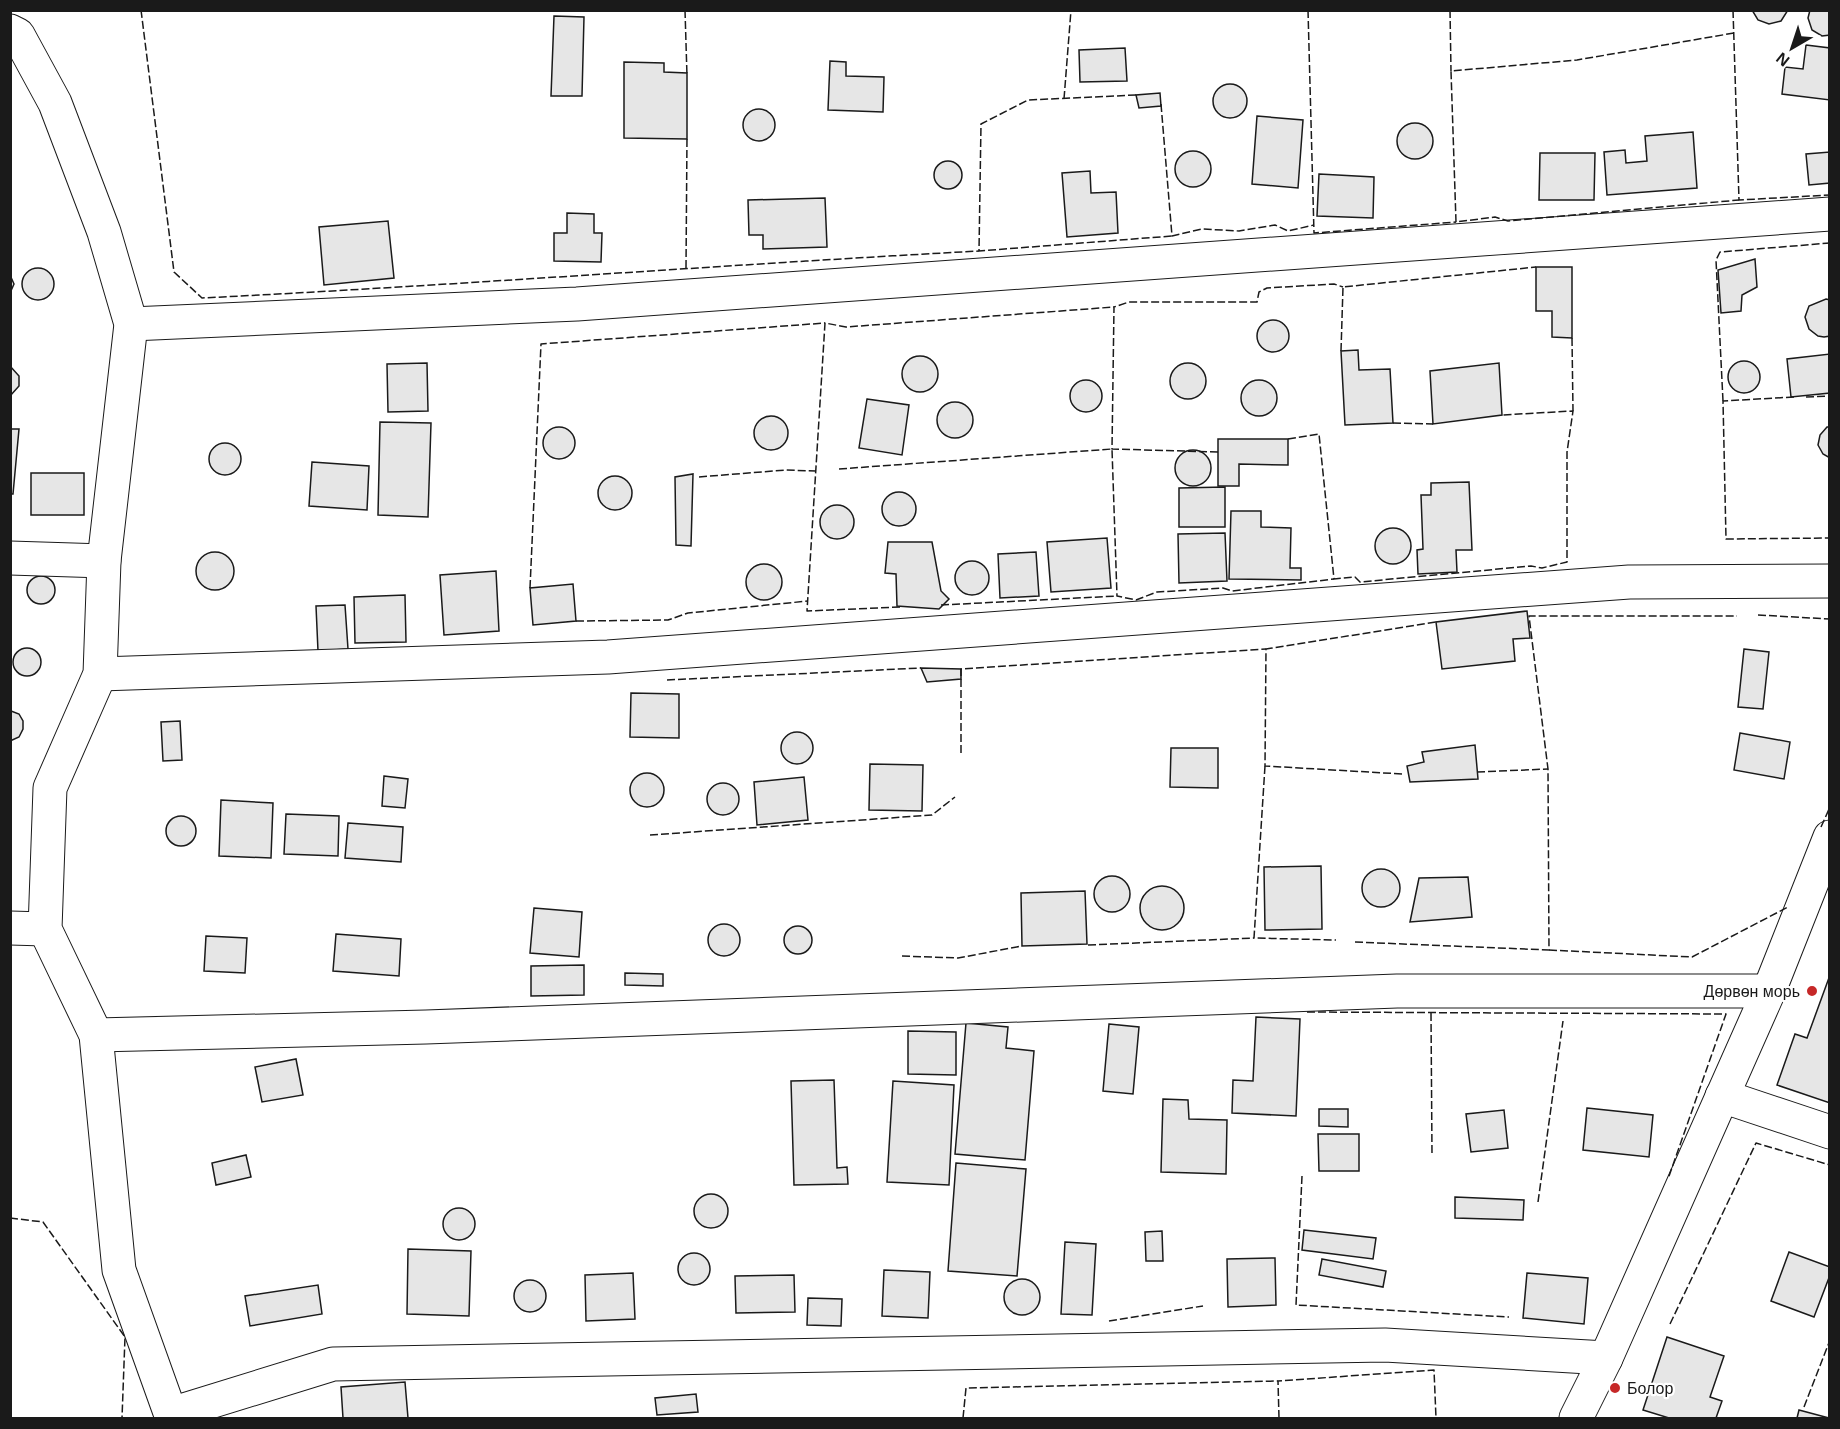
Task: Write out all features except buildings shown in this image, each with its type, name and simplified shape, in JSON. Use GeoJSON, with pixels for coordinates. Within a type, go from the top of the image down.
{"type":"FeatureCollection","features":[{"type":"Feature","properties":{"kind":"street"},"geometry":{"type":"LineString","coordinates":[[10,31],[18,35],[55,103],[104,232],[131,324],[104,561],[100,674],[50,788],[45,929],[96,1035],[119,1270],[172,1416],[333,1364],[1385,1345],[1606,1359]]}},
{"type":"Feature","properties":{"kind":"street"},"geometry":{"type":"LineString","coordinates":[[131,324],[577,304],[1830,214]]}},
{"type":"Feature","properties":{"kind":"street"},"geometry":{"type":"LineString","coordinates":[[10,558],[104,561]]}},
{"type":"Feature","properties":{"kind":"street"},"geometry":{"type":"LineString","coordinates":[[100,674],[608,657],[1629,582],[1830,581]]}},
{"type":"Feature","properties":{"kind":"street"},"geometry":{"type":"LineString","coordinates":[[1576,1419],[1606,1359],[1769,991],[1830,837]]}},
{"type":"Feature","properties":{"kind":"street"},"geometry":{"type":"LineString","coordinates":[[10,928],[45,929]]}},
{"type":"Feature","properties":{"kind":"street"},"geometry":{"type":"LineString","coordinates":[[96,1035],[426,1027],[1397,991],[1769,991]]}},
{"type":"Feature","properties":{"kind":"street"},"geometry":{"type":"LineString","coordinates":[[1722,1096],[1830,1132]]}},
{"type":"Feature","properties":{"kind":"fence"},"geometry":{"type":"LineString","coordinates":[[141,10],[174,272],[202,298],[979,251]]}},
{"type":"Feature","properties":{"kind":"fence"},"geometry":{"type":"LineString","coordinates":[[685,10],[687,76]]}},
{"type":"Feature","properties":{"kind":"fence"},"geometry":{"type":"LineString","coordinates":[[1064,99],[1071,10]]}},
{"type":"Feature","properties":{"kind":"fence"},"geometry":{"type":"LineString","coordinates":[[1308,10],[1314,233],[1456,222]]}},
{"type":"Feature","properties":{"kind":"fence"},"geometry":{"type":"LineString","coordinates":[[1450,10],[1451,71]]}},
{"type":"Feature","properties":{"kind":"fence"},"geometry":{"type":"LineString","coordinates":[[1733,10],[1739,200],[1830,195]]}},
{"type":"Feature","properties":{"kind":"fence"},"geometry":{"type":"LineString","coordinates":[[1734,33],[1577,60],[1451,71],[1456,222],[1495,217],[1508,221],[1739,200]]}},
{"type":"Feature","properties":{"kind":"fence"},"geometry":{"type":"LineString","coordinates":[[1136,95],[1028,100],[981,124],[979,251],[1172,236]]}},
{"type":"Feature","properties":{"kind":"fence"},"geometry":{"type":"LineString","coordinates":[[1161,104],[1172,236],[1202,229],[1239,231],[1275,225],[1288,231],[1314,225]]}},
{"type":"Feature","properties":{"kind":"fence"},"geometry":{"type":"LineString","coordinates":[[686,268],[687,136]]}},
{"type":"Feature","properties":{"kind":"fence"},"geometry":{"type":"LineString","coordinates":[[1723,401],[1716,260],[1720,252],[1830,243]]}},
{"type":"Feature","properties":{"kind":"fence"},"geometry":{"type":"LineString","coordinates":[[1341,351],[1343,287],[1536,267]]}},
{"type":"Feature","properties":{"kind":"fence"},"geometry":{"type":"LineString","coordinates":[[1218,452],[1112,449],[1114,307],[1129,302],[1257,302],[1259,292],[1267,288],[1334,284],[1343,287]]}},
{"type":"Feature","properties":{"kind":"fence"},"geometry":{"type":"LineString","coordinates":[[900,607],[807,611],[825,323],[846,327],[1114,307]]}},
{"type":"Feature","properties":{"kind":"fence"},"geometry":{"type":"LineString","coordinates":[[530,588],[541,344],[825,323]]}},
{"type":"Feature","properties":{"kind":"fence"},"geometry":{"type":"LineString","coordinates":[[1572,338],[1573,411]]}},
{"type":"Feature","properties":{"kind":"fence"},"geometry":{"type":"LineString","coordinates":[[1806,397],[1830,396]]}},
{"type":"Feature","properties":{"kind":"fence"},"geometry":{"type":"LineString","coordinates":[[1794,397],[1723,401],[1726,539],[1830,538]]}},
{"type":"Feature","properties":{"kind":"fence"},"geometry":{"type":"LineString","coordinates":[[1288,439],[1319,434],[1334,579],[1355,577],[1360,582],[1531,566],[1542,568],[1567,562],[1567,452],[1573,411],[1502,415]]}},
{"type":"Feature","properties":{"kind":"fence"},"geometry":{"type":"LineString","coordinates":[[1393,423],[1433,424]]}},
{"type":"Feature","properties":{"kind":"fence"},"geometry":{"type":"LineString","coordinates":[[839,469],[1112,449],[1117,596],[1136,600],[1157,592],[1223,588],[1232,591],[1334,579]]}},
{"type":"Feature","properties":{"kind":"fence"},"geometry":{"type":"LineString","coordinates":[[699,477],[786,470],[816,471]]}},
{"type":"Feature","properties":{"kind":"fence"},"geometry":{"type":"LineString","coordinates":[[941,605],[1117,596]]}},
{"type":"Feature","properties":{"kind":"fence"},"geometry":{"type":"LineString","coordinates":[[576,621],[668,620],[688,613],[808,601]]}},
{"type":"Feature","properties":{"kind":"fence"},"geometry":{"type":"LineString","coordinates":[[1758,615],[1830,619]]}},
{"type":"Feature","properties":{"kind":"fence"},"geometry":{"type":"LineString","coordinates":[[1355,942],[1549,950],[1548,769],[1529,616],[1737,616]]}},
{"type":"Feature","properties":{"kind":"fence"},"geometry":{"type":"LineString","coordinates":[[1402,774],[1265,766],[1266,649],[1436,622]]}},
{"type":"Feature","properties":{"kind":"fence"},"geometry":{"type":"LineString","coordinates":[[961,753],[961,669],[1266,649]]}},
{"type":"Feature","properties":{"kind":"fence"},"geometry":{"type":"LineString","coordinates":[[667,680],[921,668]]}},
{"type":"Feature","properties":{"kind":"fence"},"geometry":{"type":"LineString","coordinates":[[1265,766],[1254,938],[1336,940]]}},
{"type":"Feature","properties":{"kind":"fence"},"geometry":{"type":"LineString","coordinates":[[1477,772],[1548,769]]}},
{"type":"Feature","properties":{"kind":"fence"},"geometry":{"type":"LineString","coordinates":[[650,835],[932,815],[955,797]]}},
{"type":"Feature","properties":{"kind":"fence"},"geometry":{"type":"LineString","coordinates":[[1821,827],[1830,807]]}},
{"type":"Feature","properties":{"kind":"fence"},"geometry":{"type":"LineString","coordinates":[[1549,950],[1692,957],[1788,907]]}},
{"type":"Feature","properties":{"kind":"fence"},"geometry":{"type":"LineString","coordinates":[[1088,945],[1254,938]]}},
{"type":"Feature","properties":{"kind":"fence"},"geometry":{"type":"LineString","coordinates":[[902,956],[958,958],[1022,946]]}},
{"type":"Feature","properties":{"kind":"fence"},"geometry":{"type":"LineString","coordinates":[[1307,1012],[1726,1014],[1668,1179]]}},
{"type":"Feature","properties":{"kind":"fence"},"geometry":{"type":"LineString","coordinates":[[1431,1013],[1432,1154]]}},
{"type":"Feature","properties":{"kind":"fence"},"geometry":{"type":"LineString","coordinates":[[1538,1202],[1563,1021]]}},
{"type":"Feature","properties":{"kind":"fence"},"geometry":{"type":"LineString","coordinates":[[1670,1324],[1756,1143],[1830,1165]]}},
{"type":"Feature","properties":{"kind":"fence"},"geometry":{"type":"LineString","coordinates":[[1302,1176],[1296,1305],[1509,1317]]}},
{"type":"Feature","properties":{"kind":"fence"},"geometry":{"type":"LineString","coordinates":[[10,1218],[43,1222],[125,1337],[122,1418]]}},
{"type":"Feature","properties":{"kind":"fence"},"geometry":{"type":"LineString","coordinates":[[1109,1321],[1203,1306]]}},
{"type":"Feature","properties":{"kind":"fence"},"geometry":{"type":"LineString","coordinates":[[1804,1407],[1830,1340]]}},
{"type":"Feature","properties":{"kind":"fence"},"geometry":{"type":"LineString","coordinates":[[1279,1418],[1278,1381],[1434,1370],[1436,1418]]}},
{"type":"Feature","properties":{"kind":"fence"},"geometry":{"type":"LineString","coordinates":[[963,1418],[966,1388],[1278,1381]]}},
{"type":"Feature","properties":{"kind":"place","name":"Дөрвөн морь"},"geometry":{"type":"Point","coordinates":[1812,991]}},
{"type":"Feature","properties":{"kind":"place","name":"Болор"},"geometry":{"type":"Point","coordinates":[1615,1388]}}]}
